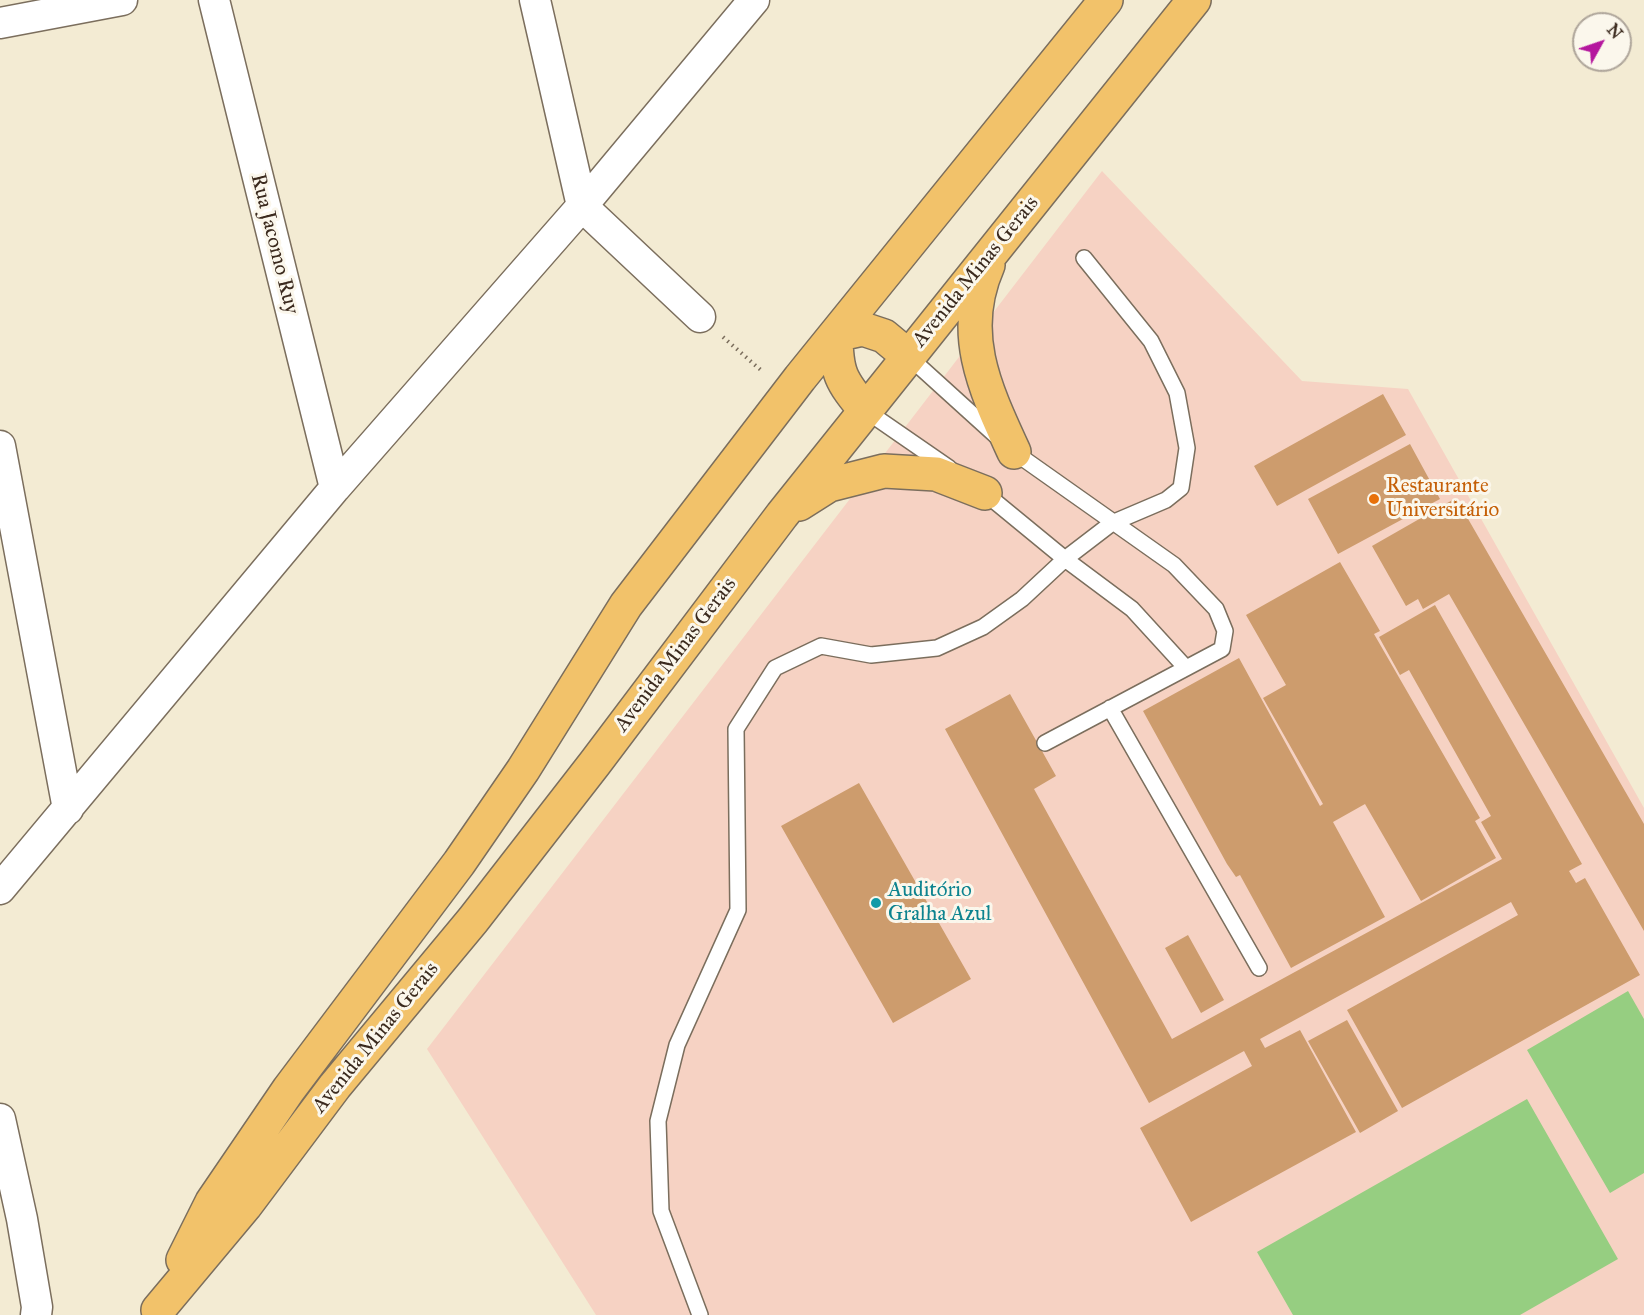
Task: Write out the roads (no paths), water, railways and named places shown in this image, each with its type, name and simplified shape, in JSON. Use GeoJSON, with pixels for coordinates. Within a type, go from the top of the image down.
{"type":"FeatureCollection","features":[{"type":"Feature","properties":{"kind":"highway","name":"Avenida Minas Gerais"},"geometry":{"type":"LineString","coordinates":[[157,1313],[212,1202],[276,1108],[459,863],[523,770],[626,605],[788,394],[1106,0]]}},
{"type":"Feature","properties":{"kind":"highway","name":"Avenida Minas Gerais"},"geometry":{"type":"LineString","coordinates":[[157,1313],[244,1206],[335,1086],[480,911],[782,515],[1194,0]]}},
{"type":"Feature","properties":{"kind":"highway"},"geometry":{"type":"LineString","coordinates":[[997,246],[981,280],[975,317],[976,354],[991,402],[1014,452]]}},
{"type":"Feature","properties":{"kind":"highway"},"geometry":{"type":"LineString","coordinates":[[865,410],[846,387],[836,362],[836,334],[863,329],[884,336],[908,356]]}},
{"type":"Feature","properties":{"kind":"highway"},"geometry":{"type":"LineString","coordinates":[[782,515],[829,485],[884,471],[936,474],[985,493]]}},
{"type":"Feature","properties":{"kind":"street"},"geometry":{"type":"LineString","coordinates":[[0,22],[122,0]]}},
{"type":"Feature","properties":{"kind":"street","name":"Rua Jacomo Ruy"},"geometry":{"type":"LineString","coordinates":[[213,0],[335,488]]}},
{"type":"Feature","properties":{"kind":"street"},"geometry":{"type":"LineString","coordinates":[[535,0],[582,206],[700,316]]}},
{"type":"Feature","properties":{"kind":"street"},"geometry":{"type":"LineString","coordinates":[[0,889],[335,488],[582,206],[754,0]]}},
{"type":"Feature","properties":{"kind":"street"},"geometry":{"type":"LineString","coordinates":[[0,446],[68,809]]}},
{"type":"Feature","properties":{"kind":"street"},"geometry":{"type":"LineString","coordinates":[[0,1119],[22,1219],[37,1307],[36,1315]]}},
{"type":"Feature","properties":{"kind":"lane"},"geometry":{"type":"LineString","coordinates":[[700,1315],[661,1211],[658,1121],[677,1045],[738,910],[736,729],[775,668],[821,646],[871,655],[937,648],[984,627],[1022,599],[1065,559],[1112,522],[1166,500],[1181,488],[1187,448],[1177,393],[1151,341],[1084,258]]}},
{"type":"Feature","properties":{"kind":"lane"},"geometry":{"type":"LineString","coordinates":[[908,356],[1014,452],[1174,565],[1216,609],[1225,631],[1222,649],[1045,744]]}},
{"type":"Feature","properties":{"kind":"lane"},"geometry":{"type":"LineString","coordinates":[[865,410],[985,493],[1065,559],[1132,609],[1186,668]]}},
{"type":"Feature","properties":{"kind":"lane"},"geometry":{"type":"LineString","coordinates":[[1110,708],[1259,968]]}},
{"type":"Feature","properties":{"kind":"place","name":"Restaurante Universitário"},"geometry":{"type":"Point","coordinates":[1374,499]}},
{"type":"Feature","properties":{"kind":"place","name":"Auditório Gralha Azul"},"geometry":{"type":"Point","coordinates":[876,903]}}]}
